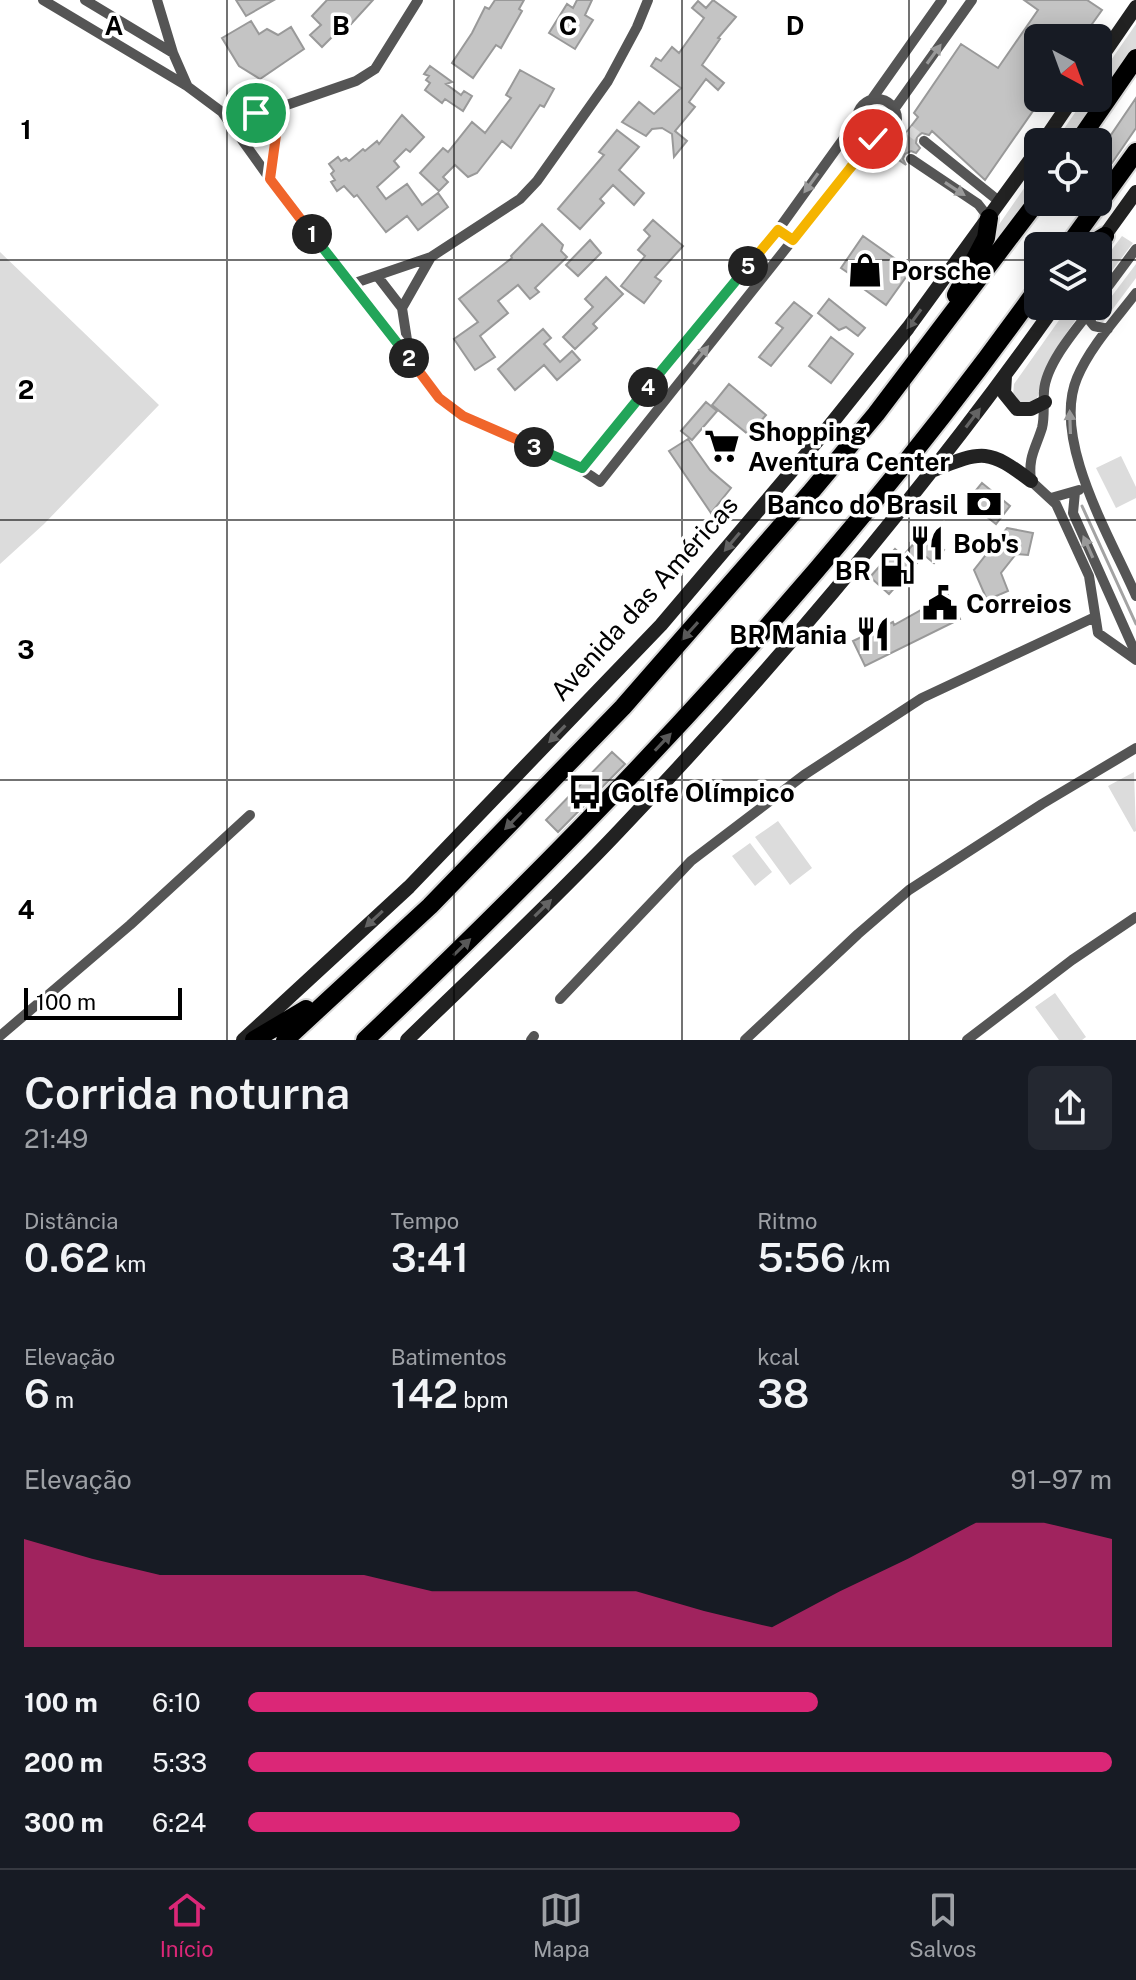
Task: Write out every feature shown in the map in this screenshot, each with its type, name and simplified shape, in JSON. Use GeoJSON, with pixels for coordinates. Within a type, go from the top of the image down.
{"type":"FeatureCollection","features":[{"type":"Feature","properties":{"kind":"highway"},"geometry":{"type":"LineString","coordinates":[[1088,128],[1136,58]]}},
{"type":"Feature","properties":{"kind":"highway"},"geometry":{"type":"LineString","coordinates":[[1078,232],[1136,152]]}},
{"type":"Feature","properties":{"kind":"highway"},"geometry":{"type":"LineString","coordinates":[[285,1040],[430,906],[623,707],[876,414],[1026,216]]}},
{"type":"Feature","properties":{"kind":"highway"},"geometry":{"type":"LineString","coordinates":[[942,328],[947,311],[986,238],[989,218]]}},
{"type":"Feature","properties":{"kind":"highway"},"geometry":{"type":"LineString","coordinates":[[365,1040],[600,810],[741,656],[883,489],[1024,308]]}},
{"type":"Feature","properties":{"kind":"highway"},"geometry":{"type":"LineString","coordinates":[[1016,320],[1024,314]]}},
{"type":"Feature","properties":{"kind":"highway"},"geometry":{"type":"LineString","coordinates":[[254,1040],[330,998]]}},
{"type":"Feature","properties":{"kind":"highway"},"geometry":{"type":"LineString","coordinates":[[374,1040],[396,1010]]}},
{"type":"Feature","properties":{"kind":"main road"},"geometry":{"type":"LineString","coordinates":[[1112,42],[1136,7]]}},
{"type":"Feature","properties":{"kind":"main road","name":"Avenida das Américas"},"geometry":{"type":"LineString","coordinates":[[243,1040],[409,887],[661,625],[819,439],[908,328],[1024,169]]}},
{"type":"Feature","properties":{"kind":"main road"},"geometry":{"type":"LineString","coordinates":[[1107,232],[1136,192]]}},
{"type":"Feature","properties":{"kind":"main road"},"geometry":{"type":"LineString","coordinates":[[407,1040],[628,822],[818,609],[934,470],[1045,320]]}},
{"type":"Feature","properties":{"kind":"main road"},"geometry":{"type":"LineString","coordinates":[[1005,376],[1004,393],[1017,409],[1031,409],[1045,402]]}},
{"type":"Feature","properties":{"kind":"main road"},"geometry":{"type":"LineString","coordinates":[[934,470],[960,459],[991,455],[1002,459],[1031,481]]}},
{"type":"Feature","properties":{"kind":"street"},"geometry":{"type":"LineString","coordinates":[[47,2],[66,0]]}},
{"type":"Feature","properties":{"kind":"street"},"geometry":{"type":"LineString","coordinates":[[85,0],[173,53]]}},
{"type":"Feature","properties":{"kind":"street"},"geometry":{"type":"LineString","coordinates":[[157,0],[187,86]]}},
{"type":"Feature","properties":{"kind":"street"},"geometry":{"type":"LineString","coordinates":[[222,112],[256,113],[266,105],[278,108],[356,81],[375,69],[418,0]]}},
{"type":"Feature","properties":{"kind":"street"},"geometry":{"type":"LineString","coordinates":[[352,284],[431,257],[520,199],[537,181],[608,81],[648,0]]}},
{"type":"Feature","properties":{"kind":"street"},"geometry":{"type":"LineString","coordinates":[[582,468],[778,230],[857,120],[861,107],[872,99],[942,0]]}},
{"type":"Feature","properties":{"kind":"street"},"geometry":{"type":"LineString","coordinates":[[895,108],[972,0]]}},
{"type":"Feature","properties":{"kind":"street"},"geometry":{"type":"LineString","coordinates":[[47,2],[187,86],[222,112],[439,398],[463,416],[582,468],[600,482],[876,139],[890,135],[898,121]]}},
{"type":"Feature","properties":{"kind":"street"},"geometry":{"type":"LineString","coordinates":[[872,99],[885,100],[895,108],[898,121],[909,130]]}},
{"type":"Feature","properties":{"kind":"street"},"geometry":{"type":"LineString","coordinates":[[270,179],[277,128],[282,120],[278,108]]}},
{"type":"Feature","properties":{"kind":"street"},"geometry":{"type":"LineString","coordinates":[[256,113],[255,122],[260,129],[269,132],[277,128]]}},
{"type":"Feature","properties":{"kind":"street"},"geometry":{"type":"LineString","coordinates":[[857,120],[861,132],[894,148]]}},
{"type":"Feature","properties":{"kind":"street"},"geometry":{"type":"LineString","coordinates":[[989,218],[978,204],[914,161],[927,144],[1000,202]]}},
{"type":"Feature","properties":{"kind":"street"},"geometry":{"type":"LineString","coordinates":[[778,230],[793,240]]}},
{"type":"Feature","properties":{"kind":"street"},"geometry":{"type":"LineString","coordinates":[[1112,282],[1134,255]]}},
{"type":"Feature","properties":{"kind":"street"},"geometry":{"type":"LineString","coordinates":[[402,308],[431,257]]}},
{"type":"Feature","properties":{"kind":"street"},"geometry":{"type":"LineString","coordinates":[[378,277],[402,308],[410,361]]}},
{"type":"Feature","properties":{"kind":"street"},"geometry":{"type":"LineString","coordinates":[[1136,293],[1087,359],[1073,390],[1069,422],[1074,449],[1088,486],[1136,596]]}},
{"type":"Feature","properties":{"kind":"street"},"geometry":{"type":"LineString","coordinates":[[1083,320],[1060,352],[1044,390],[1043,425],[1029,460],[1031,481],[1056,504],[1089,576],[1098,633],[1136,660]]}},
{"type":"Feature","properties":{"kind":"street"},"geometry":{"type":"LineString","coordinates":[[1092,320],[1094,326],[1108,329]]}},
{"type":"Feature","properties":{"kind":"street"},"geometry":{"type":"LineString","coordinates":[[1051,498],[1088,486]]}},
{"type":"Feature","properties":{"kind":"street"},"geometry":{"type":"LineString","coordinates":[[1075,492],[1073,513],[1136,654]]}},
{"type":"Feature","properties":{"kind":"street"},"geometry":{"type":"LineString","coordinates":[[560,999],[691,861],[804,775],[922,698],[1095,617]]}},
{"type":"Feature","properties":{"kind":"street"},"geometry":{"type":"LineString","coordinates":[[745,1040],[909,890],[1136,748]]}},
{"type":"Feature","properties":{"kind":"street"},"geometry":{"type":"LineString","coordinates":[[0,1036],[130,925],[250,815]]}},
{"type":"Feature","properties":{"kind":"street"},"geometry":{"type":"LineString","coordinates":[[967,1040],[1072,960],[1136,917]]}},
{"type":"Feature","properties":{"kind":"shaded area"},"geometry":{"type":"Polygon","coordinates":[[[1136,24],[1136,49],[1112,83],[1112,59],[1136,24]]]}},
{"type":"Feature","properties":{"kind":"shaded area"},"geometry":{"type":"Polygon","coordinates":[[[1075,112],[1091,112],[1080,128],[1065,128],[1075,112]]]}},
{"type":"Feature","properties":{"kind":"shaded area"},"geometry":{"type":"Polygon","coordinates":[[[1024,188],[1024,208],[974,278],[998,226],[1024,188]]]}},
{"type":"Feature","properties":{"kind":"shaded area"},"geometry":{"type":"Polygon","coordinates":[[[1122,236],[1133,243],[1112,271],[1112,249],[1122,236]]]}},
{"type":"Feature","properties":{"kind":"shaded area"},"geometry":{"type":"Polygon","coordinates":[[[0,252],[159,405],[44,524],[0,564],[0,252]]]}},
{"type":"Feature","properties":{"kind":"shaded area"},"geometry":{"type":"Polygon","coordinates":[[[1136,264],[1136,278],[1112,310],[1112,296],[1136,264]]]}},
{"type":"Feature","properties":{"kind":"shaded area"},"geometry":{"type":"Polygon","coordinates":[[[1059,320],[1076,320],[1056,350],[1035,401],[1022,405],[1013,395],[1014,384],[1059,320]]]}},
{"type":"Feature","properties":{"kind":"shaded area"},"geometry":{"type":"Polygon","coordinates":[[[1121,456],[1136,487],[1136,498],[1116,508],[1096,468],[1121,456]]]}},
{"type":"Feature","properties":{"kind":"shaded area"},"geometry":{"type":"Polygon","coordinates":[[[1134,772],[1136,831],[1134,832],[1108,786],[1134,772]]]}},
{"type":"Feature","properties":{"kind":"shaded area"},"geometry":{"type":"Polygon","coordinates":[[[778,821],[812,868],[790,885],[755,837],[778,821]]]}},
{"type":"Feature","properties":{"kind":"shaded area"},"geometry":{"type":"Polygon","coordinates":[[[750,843],[772,872],[755,886],[732,856],[750,843]]]}},
{"type":"Feature","properties":{"kind":"shaded area"},"geometry":{"type":"Polygon","coordinates":[[[1055,993],[1086,1037],[1082,1040],[1059,1040],[1035,1007],[1055,993]]]}},
{"type":"Feature","properties":{"kind":"building"},"geometry":{"type":"Polygon","coordinates":[[[236,0],[274,0],[246,16],[236,0]]]}},
{"type":"Feature","properties":{"kind":"building"},"geometry":{"type":"Polygon","coordinates":[[[327,0],[373,0],[351,24],[348,21],[322,47],[310,35],[321,25],[312,16],[327,0]]]}},
{"type":"Feature","properties":{"kind":"building"},"geometry":{"type":"Polygon","coordinates":[[[495,0],[524,0],[519,9],[522,11],[501,48],[496,45],[473,78],[452,63],[485,7],[489,9],[495,0]]]}},
{"type":"Feature","properties":{"kind":"building"},"geometry":{"type":"Polygon","coordinates":[[[577,0],[592,0],[585,15],[593,20],[575,49],[549,33],[567,4],[573,8],[577,0]]]}},
{"type":"Feature","properties":{"kind":"building"},"geometry":{"type":"Polygon","coordinates":[[[713,0],[736,17],[718,38],[702,65],[724,83],[718,90],[706,79],[689,102],[695,107],[675,131],[687,141],[674,157],[672,134],[662,128],[652,129],[646,136],[622,122],[639,102],[654,114],[681,88],[651,66],[656,58],[661,61],[672,47],[679,53],[704,18],[692,8],[698,1],[706,8],[713,0]]]}},
{"type":"Feature","properties":{"kind":"building"},"geometry":{"type":"Polygon","coordinates":[[[1024,0],[1087,0],[1102,10],[1092,24],[1028,24],[1038,10],[1024,0]]]}},
{"type":"Feature","properties":{"kind":"building"},"geometry":{"type":"Polygon","coordinates":[[[251,21],[259,34],[267,29],[278,35],[291,27],[304,49],[260,79],[239,66],[222,38],[251,21]]]}},
{"type":"Feature","properties":{"kind":"building"},"geometry":{"type":"Polygon","coordinates":[[[1024,30],[1024,112],[1032,112],[985,180],[932,131],[929,135],[922,133],[917,137],[916,143],[920,148],[916,153],[911,151],[905,154],[903,159],[906,165],[893,156],[900,153],[902,147],[899,142],[918,117],[914,113],[961,44],[998,68],[1024,30]]]}},
{"type":"Feature","properties":{"kind":"building"},"geometry":{"type":"Polygon","coordinates":[[[430,66],[452,82],[446,84],[461,95],[464,91],[472,96],[463,111],[445,99],[442,103],[425,90],[430,83],[426,80],[429,76],[424,74],[430,66]]]}},
{"type":"Feature","properties":{"kind":"building"},"geometry":{"type":"Polygon","coordinates":[[[520,70],[554,89],[544,107],[540,105],[511,148],[502,141],[477,173],[468,177],[455,165],[443,177],[448,182],[439,191],[420,173],[443,148],[448,152],[472,122],[485,133],[511,98],[506,95],[520,70]]]}},
{"type":"Feature","properties":{"kind":"building"},"geometry":{"type":"Polygon","coordinates":[[[1136,98],[1136,128],[1112,163],[1112,133],[1136,98]]]}},
{"type":"Feature","properties":{"kind":"building"},"geometry":{"type":"Polygon","coordinates":[[[402,115],[424,137],[410,152],[406,149],[394,161],[399,167],[377,187],[386,199],[407,184],[422,205],[438,193],[448,207],[418,230],[407,216],[386,232],[357,195],[354,197],[344,186],[337,191],[331,182],[335,180],[331,174],[334,171],[329,164],[338,157],[341,161],[346,158],[349,161],[377,141],[379,144],[402,115]]]}},
{"type":"Feature","properties":{"kind":"building"},"geometry":{"type":"Polygon","coordinates":[[[617,130],[639,147],[619,170],[644,193],[634,205],[613,185],[600,199],[604,203],[580,229],[558,209],[604,155],[599,152],[617,130]]]}},
{"type":"Feature","properties":{"kind":"building"},"geometry":{"type":"Polygon","coordinates":[[[653,220],[683,246],[655,277],[661,281],[644,303],[621,286],[645,256],[638,250],[650,236],[644,230],[653,220]]]}},
{"type":"Feature","properties":{"kind":"building"},"geometry":{"type":"Polygon","coordinates":[[[542,224],[563,245],[561,251],[567,257],[535,288],[539,292],[530,299],[518,285],[498,301],[508,313],[480,336],[495,357],[475,370],[454,339],[478,322],[459,299],[512,258],[542,224]]]}},
{"type":"Feature","properties":{"kind":"building"},"geometry":{"type":"Polygon","coordinates":[[[863,236],[911,270],[886,305],[841,268],[863,236]]]}},
{"type":"Feature","properties":{"kind":"building"},"geometry":{"type":"Polygon","coordinates":[[[590,240],[601,253],[578,276],[566,265],[590,240]]]}},
{"type":"Feature","properties":{"kind":"building"},"geometry":{"type":"Polygon","coordinates":[[[606,277],[623,294],[593,324],[597,328],[575,349],[563,337],[593,307],[585,299],[606,277]]]}},
{"type":"Feature","properties":{"kind":"building"},"geometry":{"type":"Polygon","coordinates":[[[829,299],[865,328],[858,336],[846,327],[839,330],[818,313],[829,299]]]}},
{"type":"Feature","properties":{"kind":"building"},"geometry":{"type":"Polygon","coordinates":[[[794,302],[812,316],[771,366],[759,357],[783,328],[776,323],[794,302]]]}},
{"type":"Feature","properties":{"kind":"building"},"geometry":{"type":"Polygon","coordinates":[[[543,329],[551,338],[544,344],[560,362],[572,351],[580,360],[557,380],[544,365],[515,390],[498,369],[543,329]]]}},
{"type":"Feature","properties":{"kind":"building"},"geometry":{"type":"Polygon","coordinates":[[[831,337],[853,354],[831,383],[809,366],[831,337]]]}},
{"type":"Feature","properties":{"kind":"building"},"geometry":{"type":"Polygon","coordinates":[[[729,384],[766,415],[749,435],[712,405],[729,384]]]}},
{"type":"Feature","properties":{"kind":"building"},"geometry":{"type":"Polygon","coordinates":[[[706,402],[717,411],[692,440],[681,431],[706,402]]]}},
{"type":"Feature","properties":{"kind":"building"},"geometry":{"type":"Polygon","coordinates":[[[688,439],[710,470],[731,488],[711,513],[669,451],[688,439]]]}},
{"type":"Feature","properties":{"kind":"building"},"geometry":{"type":"Polygon","coordinates":[[[982,483],[1010,506],[996,524],[967,501],[982,483]]]}},
{"type":"Feature","properties":{"kind":"building"},"geometry":{"type":"Polygon","coordinates":[[[1007,528],[1033,533],[1028,555],[1016,554],[1001,573],[1008,591],[987,600],[974,570],[1007,528]]]}},
{"type":"Feature","properties":{"kind":"building"},"geometry":{"type":"Polygon","coordinates":[[[923,533],[944,550],[934,563],[924,555],[889,594],[870,577],[895,549],[903,556],[923,533]]]}},
{"type":"Feature","properties":{"kind":"building"},"geometry":{"type":"Polygon","coordinates":[[[948,595],[960,619],[865,666],[853,641],[893,622],[894,625],[948,595]]]}},
{"type":"Feature","properties":{"kind":"building","name":"Golfe Olímpico"},"geometry":{"type":"Polygon","coordinates":[[[612,752],[625,764],[558,832],[546,820],[612,752]]]}},
{"type":"Feature","properties":{"kind":"waterway"},"geometry":{"type":"LineString","coordinates":[[1082,506],[1136,624]]}},
{"type":"Feature","properties":{"kind":"tunnel"},"geometry":{"type":"LineString","coordinates":[[909,130],[924,141]]}},
{"type":"Feature","properties":{"kind":"place","name":"Porsche"},"geometry":{"type":"Point","coordinates":[865,270]}},
{"type":"Feature","properties":{"kind":"place","name":"Shopping Aventura Center"},"geometry":{"type":"Point","coordinates":[722,446]}},
{"type":"Feature","properties":{"kind":"place","name":"Banco do Brasil"},"geometry":{"type":"Point","coordinates":[984,504]}},
{"type":"Feature","properties":{"kind":"place","name":"Bob's"},"geometry":{"type":"Point","coordinates":[927,543]}},
{"type":"Feature","properties":{"kind":"place","name":"BR"},"geometry":{"type":"Point","coordinates":[897,570]}},
{"type":"Feature","properties":{"kind":"place","name":"Correios"},"geometry":{"type":"Point","coordinates":[940,603]}},
{"type":"Feature","properties":{"kind":"place","name":"BR Mania"},"geometry":{"type":"Point","coordinates":[873,634]}},
{"type":"Feature","properties":{"kind":"place","name":"Golfe Olímpico"},"geometry":{"type":"Point","coordinates":[585,792]}},
{"type":"Feature","properties":{"kind":"route"},"geometry":{"type":"LineString","coordinates":[[256,113],[255,122],[260,129],[269,132],[277,128],[270,179],[439,398],[463,416],[582,468],[778,230],[793,240],[873,139]]}}]}
